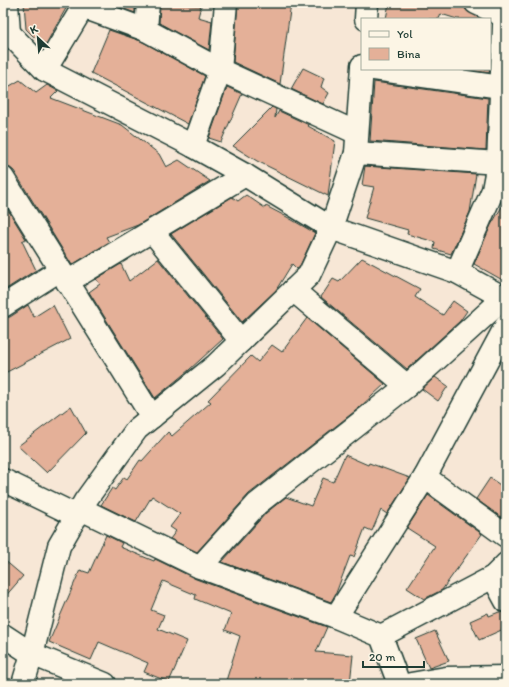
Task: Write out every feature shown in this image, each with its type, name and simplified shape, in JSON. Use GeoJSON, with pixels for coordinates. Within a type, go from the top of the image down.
{"type":"FeatureCollection","features":[{"type":"Feature","properties":{"kind":"street"},"geometry":{"type":"LineString","coordinates":[[7,3],[6,33],[45,70],[193,146],[245,175],[331,228],[457,272],[505,298],[407,386],[257,504],[200,566]]}},
{"type":"Feature","properties":{"kind":"street"},"geometry":{"type":"LineString","coordinates":[[146,30],[148,3]]}},
{"type":"Feature","properties":{"kind":"street"},"geometry":{"type":"LineString","coordinates":[[193,146],[220,70],[226,3]]}},
{"type":"Feature","properties":{"kind":"street"},"geometry":{"type":"LineString","coordinates":[[366,18],[367,3]]}},
{"type":"Feature","properties":{"kind":"street"},"geometry":{"type":"LineString","coordinates":[[457,272],[502,168],[501,88],[504,10],[476,3]]}},
{"type":"Feature","properties":{"kind":"street"},"geometry":{"type":"LineString","coordinates":[[45,70],[83,5],[146,30],[357,143],[502,168]]}},
{"type":"Feature","properties":{"kind":"street"},"geometry":{"type":"LineString","coordinates":[[23,684],[32,654],[58,546],[79,512],[137,429],[216,365],[309,275],[331,228],[357,143],[362,70]]}},
{"type":"Feature","properties":{"kind":"street"},"geometry":{"type":"LineString","coordinates":[[381,70],[501,88]]}},
{"type":"Feature","properties":{"kind":"street"},"geometry":{"type":"LineString","coordinates":[[3,306],[152,231],[245,175]]}},
{"type":"Feature","properties":{"kind":"street"},"geometry":{"type":"LineString","coordinates":[[3,178],[152,417]]}},
{"type":"Feature","properties":{"kind":"street"},"geometry":{"type":"LineString","coordinates":[[152,231],[241,341]]}},
{"type":"Feature","properties":{"kind":"street"},"geometry":{"type":"LineString","coordinates":[[293,290],[407,386]]}},
{"type":"Feature","properties":{"kind":"street"},"geometry":{"type":"LineString","coordinates":[[336,616],[425,477],[506,326]]}},
{"type":"Feature","properties":{"kind":"street"},"geometry":{"type":"LineString","coordinates":[[425,477],[506,536]]}},
{"type":"Feature","properties":{"kind":"street"},"geometry":{"type":"LineString","coordinates":[[3,480],[200,566],[336,616],[381,636],[399,684]]}},
{"type":"Feature","properties":{"kind":"street"},"geometry":{"type":"LineString","coordinates":[[381,636],[499,571],[506,601]]}},
{"type":"Feature","properties":{"kind":"street"},"geometry":{"type":"LineString","coordinates":[[3,635],[32,654],[105,684]]}},
{"type":"Feature","properties":{"kind":"street"},"geometry":{"type":"LineString","coordinates":[[411,684],[446,678],[506,677]]}},
{"type":"Feature","properties":{"kind":"building"},"geometry":{"type":"Polygon","coordinates":[[[24,3],[69,3],[46,44],[33,36],[26,29],[24,3]]]}},
{"type":"Feature","properties":{"kind":"building"},"geometry":{"type":"Polygon","coordinates":[[[121,3],[135,3],[135,13],[119,7],[121,3]]]}},
{"type":"Feature","properties":{"kind":"building"},"geometry":{"type":"Polygon","coordinates":[[[160,3],[201,6],[198,17],[212,21],[209,50],[159,23],[160,3]]]}},
{"type":"Feature","properties":{"kind":"building"},"geometry":{"type":"Polygon","coordinates":[[[238,3],[291,3],[280,84],[233,62],[238,3]]]}},
{"type":"Feature","properties":{"kind":"building"},"geometry":{"type":"Polygon","coordinates":[[[389,3],[464,3],[466,10],[479,18],[454,18],[441,14],[439,18],[386,18],[389,3]]]}},
{"type":"Feature","properties":{"kind":"building"},"geometry":{"type":"Polygon","coordinates":[[[109,30],[141,41],[205,76],[188,124],[91,73],[109,30]]]}},
{"type":"Feature","properties":{"kind":"building"},"geometry":{"type":"Polygon","coordinates":[[[303,68],[324,78],[321,87],[329,93],[323,104],[291,89],[303,68]]]}},
{"type":"Feature","properties":{"kind":"building"},"geometry":{"type":"Polygon","coordinates":[[[470,70],[490,70],[489,73],[470,70]]]}},
{"type":"Feature","properties":{"kind":"building"},"geometry":{"type":"Polygon","coordinates":[[[20,80],[36,93],[47,85],[58,91],[51,98],[122,125],[159,154],[166,167],[179,160],[210,181],[138,225],[106,237],[109,242],[72,265],[14,171],[9,167],[3,166],[3,90],[20,80]]]}},
{"type":"Feature","properties":{"kind":"building"},"geometry":{"type":"Polygon","coordinates":[[[374,82],[488,98],[486,150],[370,141],[374,82]]]}},
{"type":"Feature","properties":{"kind":"building"},"geometry":{"type":"Polygon","coordinates":[[[227,87],[242,94],[221,142],[209,138],[227,87]]]}},
{"type":"Feature","properties":{"kind":"building"},"geometry":{"type":"Polygon","coordinates":[[[272,107],[276,109],[275,118],[279,111],[309,125],[308,126],[335,141],[328,196],[257,161],[233,146],[272,107]]]}},
{"type":"Feature","properties":{"kind":"building"},"geometry":{"type":"Polygon","coordinates":[[[365,166],[476,174],[470,212],[451,254],[434,249],[435,242],[407,234],[408,230],[365,218],[374,187],[362,185],[365,166]]]}},
{"type":"Feature","properties":{"kind":"building"},"geometry":{"type":"Polygon","coordinates":[[[246,195],[265,208],[266,206],[315,233],[299,268],[297,269],[292,264],[276,290],[242,322],[171,234],[232,197],[238,201],[246,195]]]}},
{"type":"Feature","properties":{"kind":"building"},"geometry":{"type":"Polygon","coordinates":[[[506,200],[506,282],[474,264],[491,225],[506,200]]]}},
{"type":"Feature","properties":{"kind":"building"},"geometry":{"type":"Polygon","coordinates":[[[3,202],[26,239],[22,241],[36,270],[3,291],[3,202]]]}},
{"type":"Feature","properties":{"kind":"building"},"geometry":{"type":"Polygon","coordinates":[[[362,258],[420,289],[415,297],[443,315],[453,301],[467,311],[460,321],[407,369],[321,297],[333,279],[339,282],[362,258]]]}},
{"type":"Feature","properties":{"kind":"building"},"geometry":{"type":"Polygon","coordinates":[[[158,259],[223,339],[155,398],[89,292],[100,284],[96,279],[121,264],[129,281],[158,259]]]}},
{"type":"Feature","properties":{"kind":"building"},"geometry":{"type":"Polygon","coordinates":[[[28,305],[34,317],[53,305],[70,339],[3,374],[3,318],[10,317],[28,305]]]}},
{"type":"Feature","properties":{"kind":"building"},"geometry":{"type":"Polygon","coordinates":[[[307,318],[385,384],[359,408],[249,494],[197,552],[170,539],[176,531],[170,527],[180,514],[152,496],[136,522],[101,505],[112,488],[115,490],[124,477],[127,479],[140,460],[142,461],[168,432],[172,436],[211,402],[208,400],[251,356],[258,362],[272,345],[282,352],[307,318]]]}},
{"type":"Feature","properties":{"kind":"building"},"geometry":{"type":"Polygon","coordinates":[[[435,377],[448,386],[438,401],[422,389],[435,377]]]}},
{"type":"Feature","properties":{"kind":"building"},"geometry":{"type":"Polygon","coordinates":[[[71,406],[86,433],[47,473],[18,446],[71,406]]]}},
{"type":"Feature","properties":{"kind":"building"},"geometry":{"type":"Polygon","coordinates":[[[345,455],[368,465],[369,463],[410,478],[387,514],[381,510],[372,531],[365,528],[354,557],[350,556],[331,602],[222,562],[266,513],[286,497],[311,506],[323,478],[333,482],[345,455]]]}},
{"type":"Feature","properties":{"kind":"building"},"geometry":{"type":"Polygon","coordinates":[[[490,478],[506,489],[506,521],[476,499],[490,478]]]}},
{"type":"Feature","properties":{"kind":"building"},"geometry":{"type":"Polygon","coordinates":[[[428,495],[482,534],[442,590],[424,599],[407,588],[435,546],[407,528],[428,495]]]}},
{"type":"Feature","properties":{"kind":"building"},"geometry":{"type":"Polygon","coordinates":[[[106,535],[122,543],[120,547],[154,561],[155,559],[196,579],[327,627],[316,652],[353,655],[350,684],[225,684],[240,636],[225,630],[231,614],[195,599],[196,595],[163,581],[151,610],[164,615],[158,629],[187,641],[169,682],[144,672],[148,663],[99,642],[91,660],[49,642],[80,570],[89,573],[106,535]]]}},
{"type":"Feature","properties":{"kind":"building"},"geometry":{"type":"Polygon","coordinates":[[[3,559],[23,576],[3,599],[3,559]]]}},
{"type":"Feature","properties":{"kind":"building"},"geometry":{"type":"Polygon","coordinates":[[[499,612],[506,613],[506,628],[479,640],[470,621],[488,613],[489,616],[499,612]]]}},
{"type":"Feature","properties":{"kind":"building"},"geometry":{"type":"Polygon","coordinates":[[[435,631],[449,661],[429,668],[416,639],[435,631]]]}}]}
